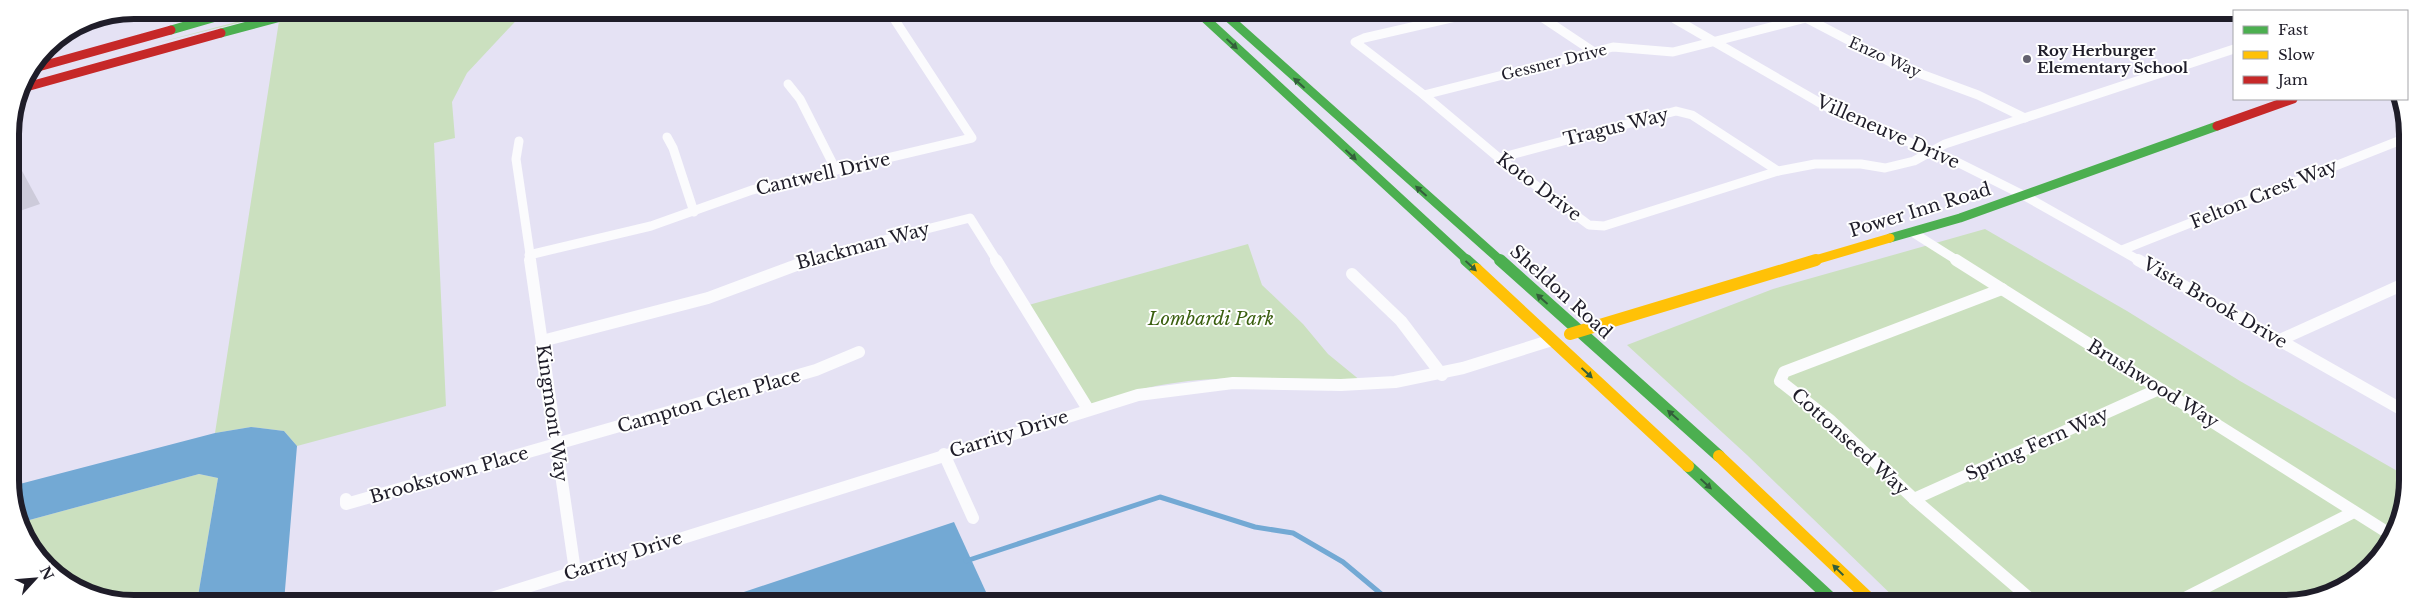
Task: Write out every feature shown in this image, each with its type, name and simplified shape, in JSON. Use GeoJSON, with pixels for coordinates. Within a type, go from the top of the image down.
{"type":"FeatureCollection","features":[{"type":"Feature","properties":{"kind":"main road"},"geometry":{"type":"LineString","coordinates":[[53,53],[175,19]]}},
{"type":"Feature","properties":{"kind":"main road"},"geometry":{"type":"LineString","coordinates":[[41,66],[181,26],[223,19]]}},
{"type":"Feature","properties":{"kind":"main road"},"geometry":{"type":"LineString","coordinates":[[30,86],[274,19]]}},
{"type":"Feature","properties":{"kind":"main road"},"geometry":{"type":"LineString","coordinates":[[1206,19],[1827,595]]}},
{"type":"Feature","properties":{"kind":"main road","name":"Sheldon Road"},"geometry":{"type":"LineString","coordinates":[[1230,19],[1578,332],[1725,461],[1866,595]]}},
{"type":"Feature","properties":{"kind":"main road","name":"Power Inn Road"},"geometry":{"type":"LineString","coordinates":[[1552,340],[1810,260],[1912,232],[2025,196],[2290,100]]}},
{"type":"Feature","properties":{"kind":"street","name":"Cantwell Drive"},"geometry":{"type":"LineString","coordinates":[[530,255],[651,226],[752,190],[972,138],[894,19]]}},
{"type":"Feature","properties":{"kind":"street","name":"Koto Drive"},"geometry":{"type":"LineString","coordinates":[[1447,19],[1364,38],[1355,42],[1424,95],[1499,158],[1589,225],[1604,226],[1778,171],[1815,164],[1861,164],[1885,168],[1914,162],[1945,144],[2233,49]]}},
{"type":"Feature","properties":{"kind":"street"},"geometry":{"type":"LineString","coordinates":[[1544,19],[1594,52]]}},
{"type":"Feature","properties":{"kind":"street","name":"Villeneuve Drive"},"geometry":{"type":"LineString","coordinates":[[1675,19],[1834,111],[1933,151],[2025,196]]}},
{"type":"Feature","properties":{"kind":"street","name":"Enzo Way"},"geometry":{"type":"LineString","coordinates":[[1715,43],[1802,19]]}},
{"type":"Feature","properties":{"kind":"street","name":"Enzo Way"},"geometry":{"type":"LineString","coordinates":[[1808,19],[1894,64],[1978,95],[2025,118]]}},
{"type":"Feature","properties":{"kind":"street","name":"Gessner Drive"},"geometry":{"type":"LineString","coordinates":[[1424,95],[1613,47],[1673,52],[1715,43]]}},
{"type":"Feature","properties":{"kind":"street"},"geometry":{"type":"LineString","coordinates":[[788,84],[800,98],[836,170]]}},
{"type":"Feature","properties":{"kind":"street","name":"Tragus Way"},"geometry":{"type":"LineString","coordinates":[[1499,158],[1676,111],[1692,115],[1778,171]]}},
{"type":"Feature","properties":{"kind":"street"},"geometry":{"type":"LineString","coordinates":[[667,137],[673,148],[694,212]]}},
{"type":"Feature","properties":{"kind":"street","name":"Kingmont Way"},"geometry":{"type":"LineString","coordinates":[[519,141],[516,159],[575,572]]}},
{"type":"Feature","properties":{"kind":"street","name":"Felton Crest Way"},"geometry":{"type":"LineString","coordinates":[[2122,250],[2399,141]]}},
{"type":"Feature","properties":{"kind":"street","name":"Vista Brook Drive"},"geometry":{"type":"LineString","coordinates":[[2025,196],[2399,408]]}},
{"type":"Feature","properties":{"kind":"street","name":"Blackman Way"},"geometry":{"type":"LineString","coordinates":[[542,341],[708,298],[824,255],[970,218],[1088,409]]}},
{"type":"Feature","properties":{"kind":"street","name":"Brushwood Way"},"geometry":{"type":"LineString","coordinates":[[1912,232],[2387,532]]}},
{"type":"Feature","properties":{"kind":"street"},"geometry":{"type":"LineString","coordinates":[[1352,274],[1371,289],[1412,332],[1442,375]]}},
{"type":"Feature","properties":{"kind":"street"},"geometry":{"type":"LineString","coordinates":[[2280,340],[2399,286]]}},
{"type":"Feature","properties":{"kind":"street","name":"Cottonseed Way"},"geometry":{"type":"LineString","coordinates":[[2002,290],[1784,372],[1780,381],[1830,421],[2025,595]]}},
{"type":"Feature","properties":{"kind":"street","name":"Garrity Drive"},"geometry":{"type":"LineString","coordinates":[[501,595],[944,454],[1138,395],[1211,384],[1256,382],[1372,384],[1442,375],[1480,365],[1552,340]]}},
{"type":"Feature","properties":{"kind":"street","name":"Campton Glen Place"},"geometry":{"type":"LineString","coordinates":[[557,444],[816,370],[859,352]]}},
{"type":"Feature","properties":{"kind":"street","name":"Spring Fern Way"},"geometry":{"type":"LineString","coordinates":[[1914,498],[2160,389]]}},
{"type":"Feature","properties":{"kind":"street","name":"Brookstown Place"},"geometry":{"type":"LineString","coordinates":[[346,499],[346,504],[557,444]]}},
{"type":"Feature","properties":{"kind":"street"},"geometry":{"type":"LineString","coordinates":[[944,454],[973,518]]}},
{"type":"Feature","properties":{"kind":"street"},"geometry":{"type":"LineString","coordinates":[[2191,595],[2354,512]]}},
{"type":"Feature","properties":{"kind":"green space"},"geometry":{"type":"Polygon","coordinates":[[[247,19],[254,19],[153,44],[247,19]]]}},
{"type":"Feature","properties":{"kind":"green space"},"geometry":{"type":"Polygon","coordinates":[[[287,19],[518,19],[467,73],[452,102],[455,138],[434,143],[446,406],[297,446],[284,431],[251,427],[215,433],[279,21],[287,19]]]}},
{"type":"Feature","properties":{"kind":"green space"},"geometry":{"type":"Polygon","coordinates":[[[1985,229],[2127,311],[2240,381],[2399,472],[2399,487],[2393,517],[2384,538],[2360,567],[2335,583],[2306,593],[2291,595],[1892,595],[1747,455],[1627,345],[1773,289],[1985,229]]]}},
{"type":"Feature","properties":{"kind":"green space","name":"Lombardi Park"},"geometry":{"type":"Polygon","coordinates":[[[1248,244],[1262,285],[1303,324],[1328,354],[1361,381],[1222,378],[1187,381],[1153,387],[1120,396],[1088,409],[1025,306],[1248,244]]]}},
{"type":"Feature","properties":{"kind":"green space"},"geometry":{"type":"Polygon","coordinates":[[[199,474],[218,478],[198,595],[134,595],[112,593],[97,589],[76,580],[60,567],[60,554],[47,554],[34,538],[27,521],[199,474]]]}},
{"type":"Feature","properties":{"kind":"water"},"geometry":{"type":"Polygon","coordinates":[[[251,427],[284,431],[297,446],[285,595],[198,595],[218,478],[199,474],[27,521],[21,502],[19,484],[215,433],[251,427]]]}},
{"type":"Feature","properties":{"kind":"water"},"geometry":{"type":"Polygon","coordinates":[[[954,522],[986,592],[977,595],[735,595],[954,522]]]}},
{"type":"Feature","properties":{"kind":"building"},"geometry":{"type":"Polygon","coordinates":[[[21,169],[40,204],[19,211],[19,170],[21,169]]]}},
{"type":"Feature","properties":{"kind":"waterway"},"geometry":{"type":"LineString","coordinates":[[966,561],[1160,497],[1255,527],[1293,533],[1343,562],[1382,595]]}},
{"type":"Feature","properties":{"kind":"traffic: fast"},"geometry":{"type":"LineString","coordinates":[[171,30],[209,19]]}},
{"type":"Feature","properties":{"kind":"traffic: fast"},"geometry":{"type":"LineString","coordinates":[[221,33],[273,19]]}},
{"type":"Feature","properties":{"kind":"traffic: fast"},"geometry":{"type":"LineString","coordinates":[[1206,19],[1476,269]]}},
{"type":"Feature","properties":{"kind":"traffic: fast"},"geometry":{"type":"LineString","coordinates":[[1230,19],[1719,456]]}},
{"type":"Feature","properties":{"kind":"traffic: fast"},"geometry":{"type":"LineString","coordinates":[[1890,238],[1960,218],[2217,126]]}},
{"type":"Feature","properties":{"kind":"traffic: fast"},"geometry":{"type":"LineString","coordinates":[[1688,466],[1827,595]]}},
{"type":"Feature","properties":{"kind":"traffic: slow"},"geometry":{"type":"LineString","coordinates":[[1570,334],[1890,238]]}},
{"type":"Feature","properties":{"kind":"traffic: slow"},"geometry":{"type":"LineString","coordinates":[[1476,269],[1688,466]]}},
{"type":"Feature","properties":{"kind":"traffic: slow"},"geometry":{"type":"LineString","coordinates":[[1719,456],[1866,595]]}},
{"type":"Feature","properties":{"kind":"traffic: jam"},"geometry":{"type":"LineString","coordinates":[[41,66],[171,30]]}},
{"type":"Feature","properties":{"kind":"traffic: jam"},"geometry":{"type":"LineString","coordinates":[[30,86],[221,33]]}},
{"type":"Feature","properties":{"kind":"traffic: jam"},"geometry":{"type":"LineString","coordinates":[[2217,126],[2290,100]]}},
{"type":"Feature","properties":{"kind":"place","name":"Roy Herburger Elementary School"},"geometry":{"type":"Point","coordinates":[2027,59]}}]}
